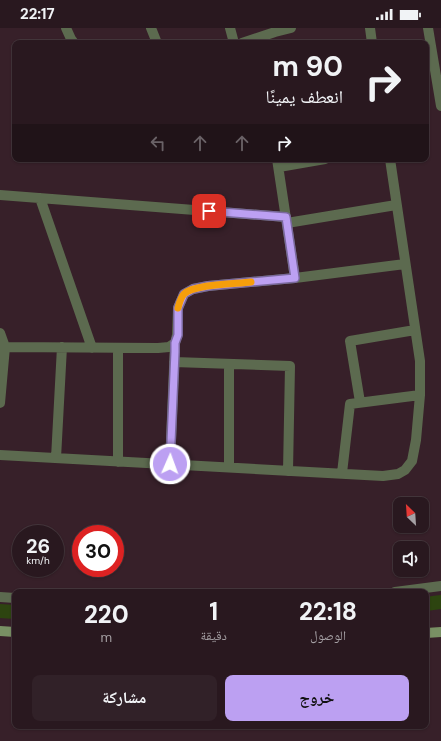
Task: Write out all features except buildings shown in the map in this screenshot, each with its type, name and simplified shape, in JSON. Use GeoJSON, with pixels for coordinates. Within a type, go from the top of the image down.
{"type":"FeatureCollection","features":[{"type":"Feature","properties":{"kind":"street"},"geometry":{"type":"LineString","coordinates":[[66,28],[72,40]]}},
{"type":"Feature","properties":{"kind":"street"},"geometry":{"type":"LineString","coordinates":[[151,28],[156,40]]}},
{"type":"Feature","properties":{"kind":"street"},"geometry":{"type":"LineString","coordinates":[[230,28],[233,40]]}},
{"type":"Feature","properties":{"kind":"street"},"geometry":{"type":"LineString","coordinates":[[260,40],[275,32],[291,28]]}},
{"type":"Feature","properties":{"kind":"street"},"geometry":{"type":"LineString","coordinates":[[370,28],[372,40]]}},
{"type":"Feature","properties":{"kind":"street"},"geometry":{"type":"LineString","coordinates":[[428,28],[441,106]]}},
{"type":"Feature","properties":{"kind":"street"},"geometry":{"type":"LineString","coordinates":[[290,162],[278,163],[295,278]]}},
{"type":"Feature","properties":{"kind":"street"},"geometry":{"type":"LineString","coordinates":[[0,455],[383,476],[398,474],[405,470],[412,461],[416,440],[420,395],[420,361],[390,162]]}},
{"type":"Feature","properties":{"kind":"street"},"geometry":{"type":"LineString","coordinates":[[0,195],[286,220],[396,205]]}},
{"type":"Feature","properties":{"kind":"street"},"geometry":{"type":"LineString","coordinates":[[40,198],[92,348]]}},
{"type":"Feature","properties":{"kind":"street"},"geometry":{"type":"LineString","coordinates":[[170,464],[175,343],[178,335],[178,308],[184,294],[193,289],[208,286],[295,278],[405,264]]}},
{"type":"Feature","properties":{"kind":"street"},"geometry":{"type":"LineString","coordinates":[[360,402],[350,341],[415,330]]}},
{"type":"Feature","properties":{"kind":"street"},"geometry":{"type":"LineString","coordinates":[[0,333],[4,347],[0,403]]}},
{"type":"Feature","properties":{"kind":"street"},"geometry":{"type":"LineString","coordinates":[[4,347],[158,348],[169,347],[175,343]]}},
{"type":"Feature","properties":{"kind":"street"},"geometry":{"type":"LineString","coordinates":[[56,458],[62,347]]}},
{"type":"Feature","properties":{"kind":"street"},"geometry":{"type":"LineString","coordinates":[[118,348],[118,462]]}},
{"type":"Feature","properties":{"kind":"street"},"geometry":{"type":"LineString","coordinates":[[174,362],[290,366],[288,471]]}},
{"type":"Feature","properties":{"kind":"street"},"geometry":{"type":"LineString","coordinates":[[229,364],[229,467]]}},
{"type":"Feature","properties":{"kind":"street"},"geometry":{"type":"LineString","coordinates":[[342,473],[350,404],[420,395]]}},
{"type":"Feature","properties":{"kind":"street"},"geometry":{"type":"LineString","coordinates":[[418,589],[441,586]]}},
{"type":"Feature","properties":{"kind":"street"},"geometry":{"type":"LineString","coordinates":[[0,597],[12,598]]}},
{"type":"Feature","properties":{"kind":"street"},"geometry":{"type":"LineString","coordinates":[[0,631],[12,632]]}},
{"type":"Feature","properties":{"kind":"street"},"geometry":{"type":"LineString","coordinates":[[429,633],[441,632]]}},
{"type":"Feature","properties":{"kind":"waterway"},"geometry":{"type":"LineString","coordinates":[[429,604],[441,602]]}},
{"type":"Feature","properties":{"kind":"waterway"},"geometry":{"type":"LineString","coordinates":[[0,611],[12,612]]}},
{"type":"Feature","properties":{"kind":"slow traffic"},"geometry":{"type":"LineString","coordinates":[[178,308],[184,294],[193,289],[251,282]]}},
{"type":"Feature","properties":{"kind":"route"},"geometry":{"type":"LineString","coordinates":[[170,464],[175,343],[178,335],[178,308],[184,294],[193,289],[208,286],[295,278],[286,217],[209,211]]}}]}
